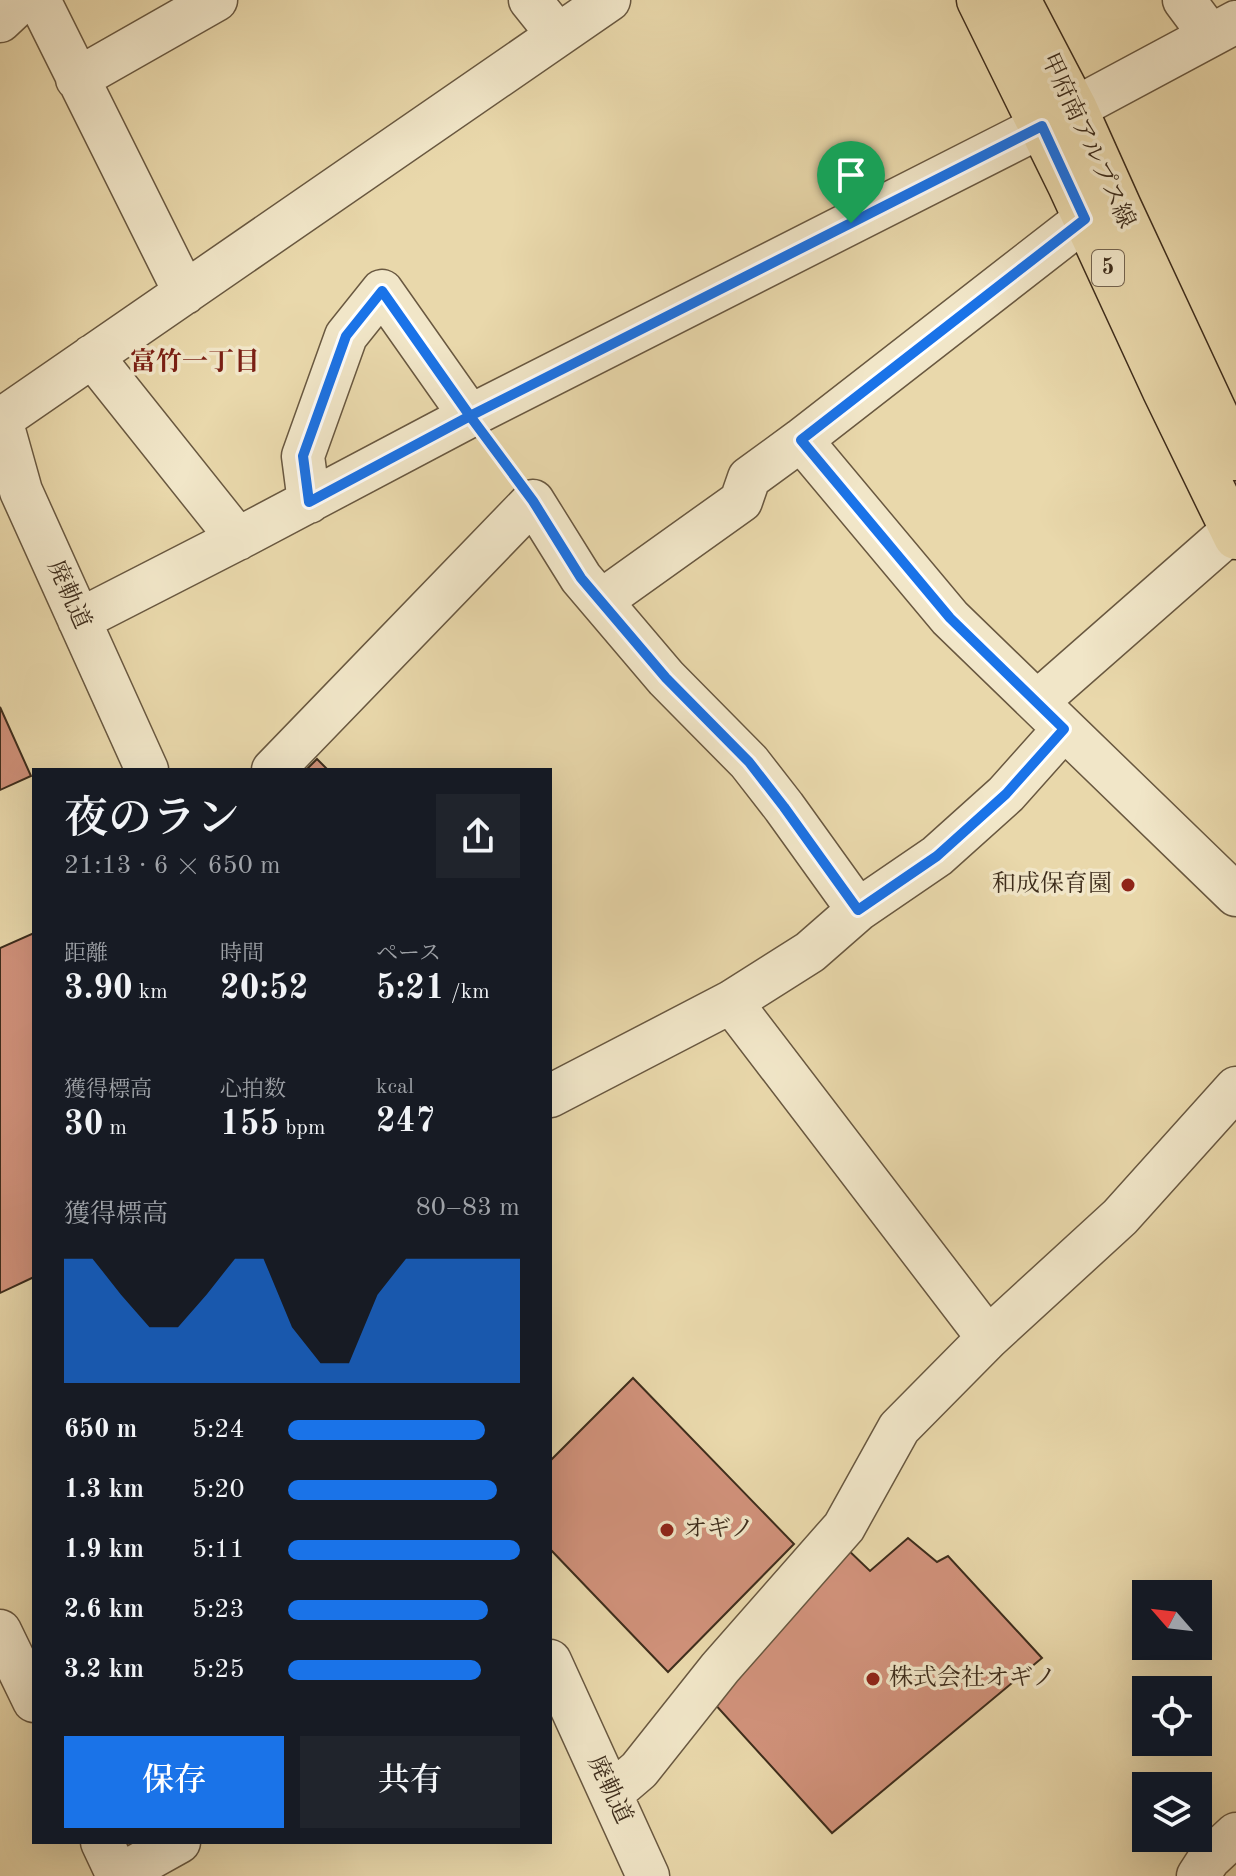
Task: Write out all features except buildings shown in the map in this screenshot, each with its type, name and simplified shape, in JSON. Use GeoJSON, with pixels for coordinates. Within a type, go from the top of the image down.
{"type":"FeatureCollection","features":[{"type":"Feature","properties":{"kind":"main road","name":"甲府南アルプス線"},"geometry":{"type":"LineString","coordinates":[[979,0],[1119,207],[1236,458]]}},
{"type":"Feature","properties":{"kind":"main road","name":"甲府南アルプス線"},"geometry":{"type":"LineString","coordinates":[[1018,0],[1059,117],[1085,219],[1234,534]]}},
{"type":"Feature","properties":{"kind":"street"},"geometry":{"type":"LineString","coordinates":[[0,21],[19,0]]}},
{"type":"Feature","properties":{"kind":"street"},"geometry":{"type":"LineString","coordinates":[[39,0],[185,293]]}},
{"type":"Feature","properties":{"kind":"street"},"geometry":{"type":"LineString","coordinates":[[77,79],[216,0]]}},
{"type":"Feature","properties":{"kind":"street"},"geometry":{"type":"LineString","coordinates":[[530,0],[558,35]]}},
{"type":"Feature","properties":{"kind":"street"},"geometry":{"type":"LineString","coordinates":[[0,418],[609,0]]}},
{"type":"Feature","properties":{"kind":"street"},"geometry":{"type":"LineString","coordinates":[[79,620],[470,416],[1059,117],[1223,28],[1184,0]]}},
{"type":"Feature","properties":{"kind":"street"},"geometry":{"type":"LineString","coordinates":[[601,601],[741,501],[749,478],[1085,219]]}},
{"type":"Feature","properties":{"kind":"street"},"geometry":{"type":"LineString","coordinates":[[309,502],[303,456],[346,336],[382,291],[470,416]]}},
{"type":"Feature","properties":{"kind":"street"},"geometry":{"type":"LineString","coordinates":[[92,356],[238,539]]}},
{"type":"Feature","properties":{"kind":"street","name":"廃軌道"},"geometry":{"type":"LineString","coordinates":[[0,418],[21,491],[146,768]]}},
{"type":"Feature","properties":{"kind":"street"},"geometry":{"type":"LineString","coordinates":[[801,440],[950,618],[1236,895]]}},
{"type":"Feature","properties":{"kind":"street"},"geometry":{"type":"LineString","coordinates":[[275,768],[533,501],[581,578],[666,678],[749,762],[858,910]]}},
{"type":"Feature","properties":{"kind":"street"},"geometry":{"type":"LineString","coordinates":[[552,1095],[731,1002],[810,952],[858,910],[937,856],[1006,794],[1051,716],[1234,534]]}},
{"type":"Feature","properties":{"kind":"street"},"geometry":{"type":"LineString","coordinates":[[731,1002],[988,1338]]}},
{"type":"Feature","properties":{"kind":"street"},"geometry":{"type":"LineString","coordinates":[[611,1794],[639,1770],[720,1668],[844,1527],[899,1428],[988,1338],[1120,1217],[1236,1088]]}},
{"type":"Feature","properties":{"kind":"street"},"geometry":{"type":"LineString","coordinates":[[0,1631],[32,1697]]}},
{"type":"Feature","properties":{"kind":"street","name":"廃軌道"},"geometry":{"type":"LineString","coordinates":[[552,1665],[648,1876]]}},
{"type":"Feature","properties":{"kind":"street"},"geometry":{"type":"LineString","coordinates":[[1198,1876],[1209,1859],[1236,1834]]}},
{"type":"Feature","properties":{"kind":"street"},"geometry":{"type":"LineString","coordinates":[[103,1844],[118,1876],[175,1844]]}},
{"type":"Feature","properties":{"kind":"path"},"geometry":{"type":"LineString","coordinates":[[470,416],[533,501]]}},
{"type":"Feature","properties":{"kind":"place","name":"和成保育園"},"geometry":{"type":"Point","coordinates":[1128,885]}},
{"type":"Feature","properties":{"kind":"place","name":"オギノ"},"geometry":{"type":"Point","coordinates":[667,1530]}},
{"type":"Feature","properties":{"kind":"place","name":"株式会社オギノ"},"geometry":{"type":"Point","coordinates":[873,1679]}},
{"type":"Feature","properties":{"kind":"district","name":"富竹一丁目"},"geometry":{"type":"Point","coordinates":[195,363]}},
{"type":"Feature","properties":{"kind":"route"},"geometry":{"type":"LineString","coordinates":[[851,223],[470,416],[382,291],[346,336],[303,456],[309,502],[470,416],[533,501],[581,578],[666,678],[749,762],[858,910],[937,856],[1006,794],[1064,729],[950,618],[801,440],[1085,219],[1042,126],[851,223]]}}]}
